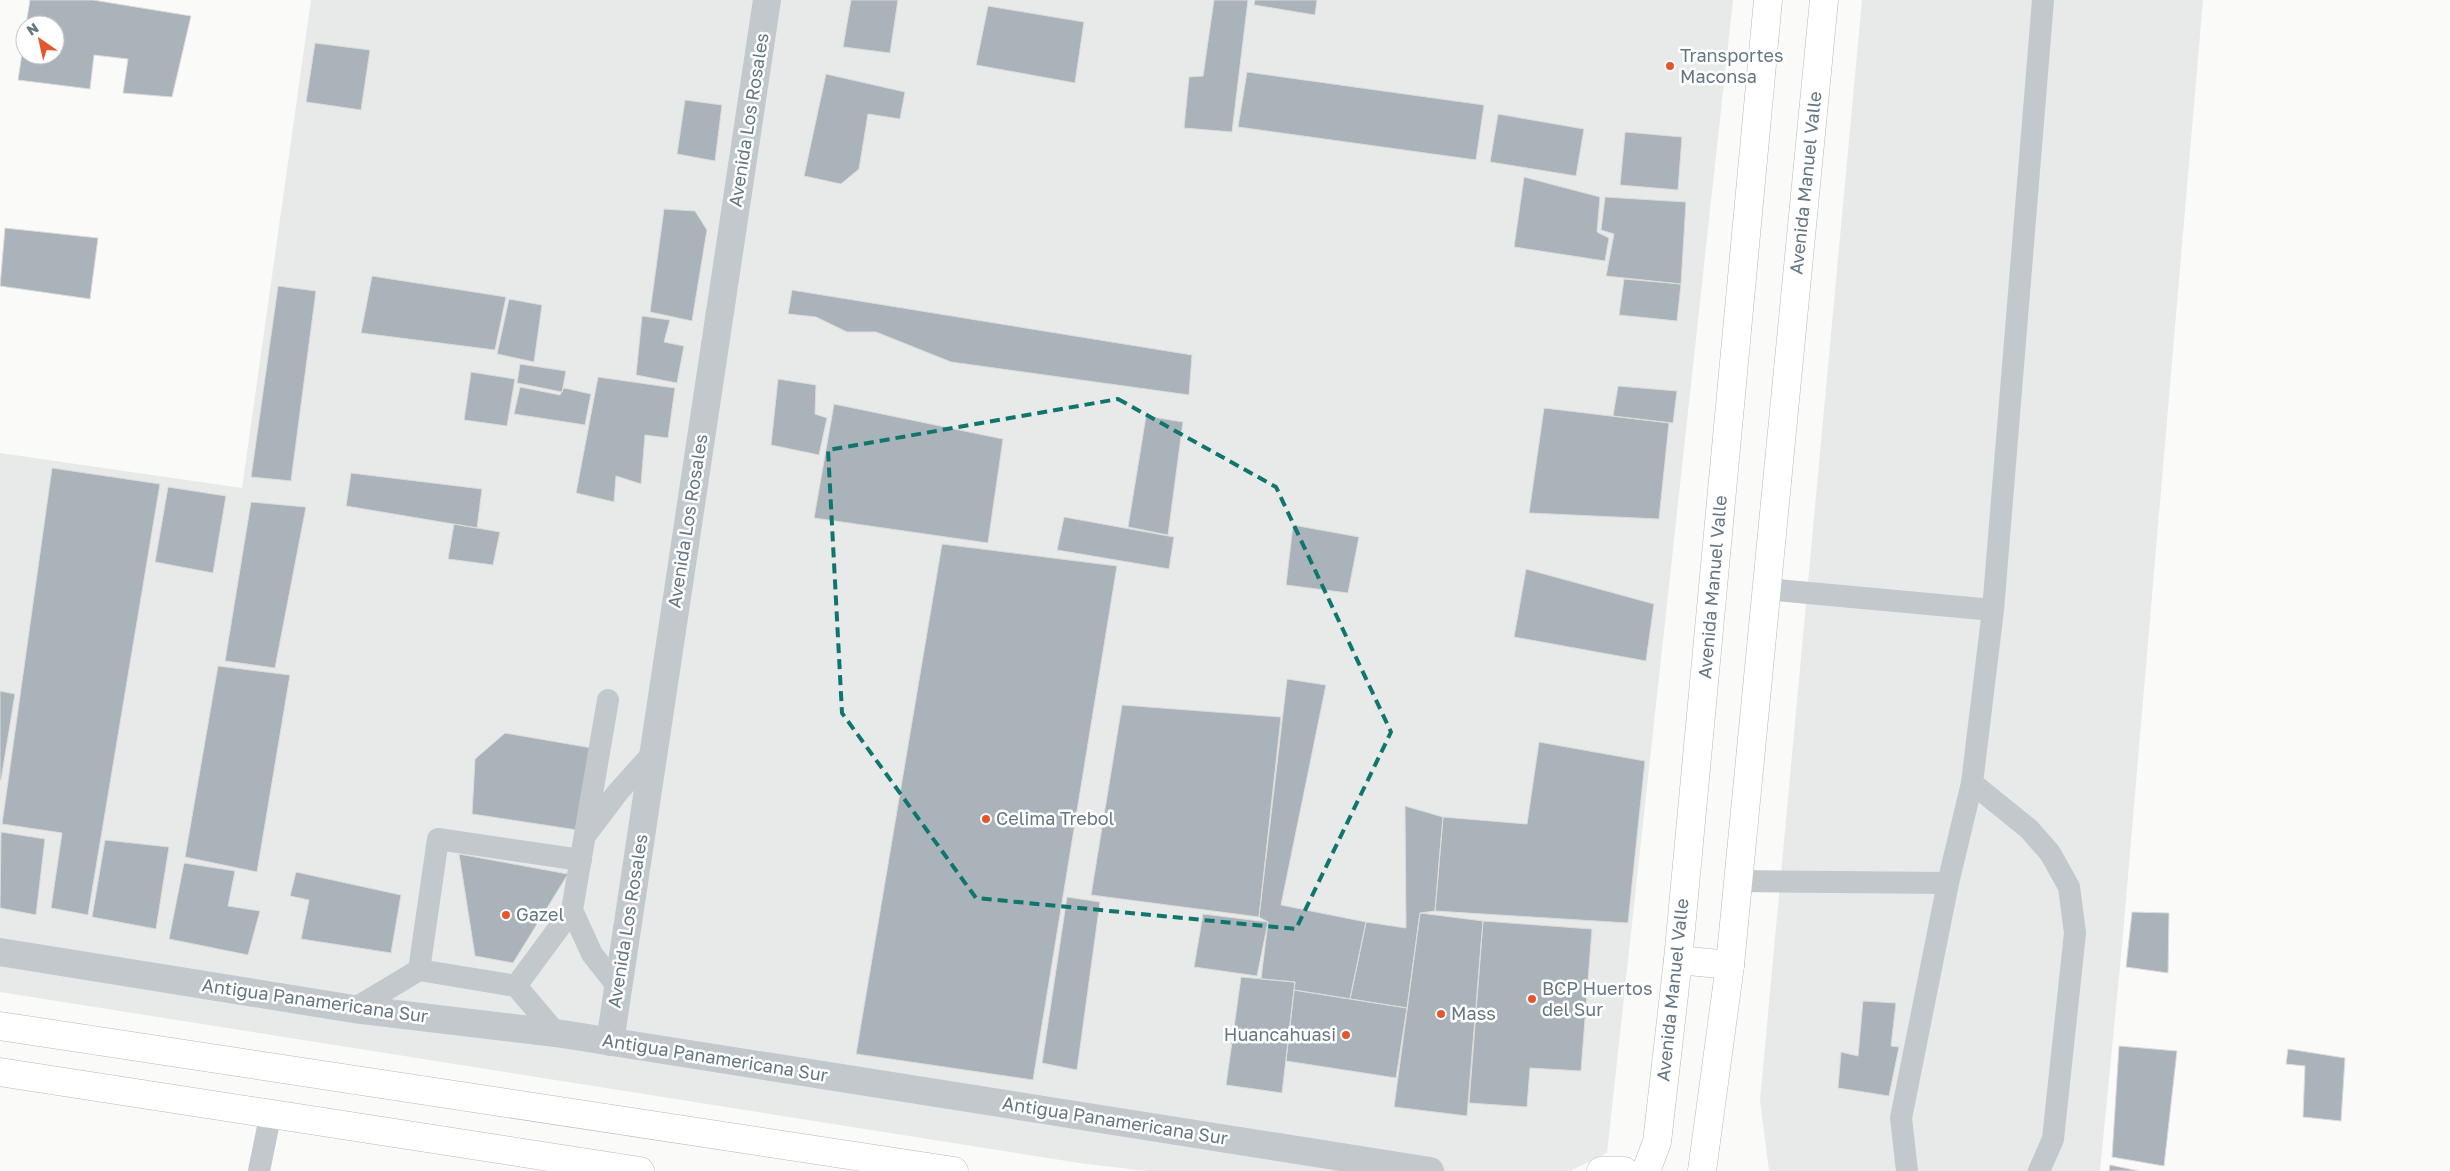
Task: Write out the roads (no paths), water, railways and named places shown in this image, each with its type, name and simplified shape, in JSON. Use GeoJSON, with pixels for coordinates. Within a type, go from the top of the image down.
{"type":"FeatureCollection","features":[{"type":"Feature","properties":{"kind":"main road","name":"Avenida Manuel Valle"},"geometry":{"type":"LineString","coordinates":[[1646,1171],[1657,1142],[1678,960],[1768,0]]}},
{"type":"Feature","properties":{"kind":"main road","name":"Avenida Manuel Valle"},"geometry":{"type":"LineString","coordinates":[[1702,1171],[1730,964],[1824,0]]}},
{"type":"Feature","properties":{"kind":"main road"},"geometry":{"type":"LineString","coordinates":[[1678,960],[1730,964]]}},
{"type":"Feature","properties":{"kind":"main road"},"geometry":{"type":"LineString","coordinates":[[0,1026],[954,1171]]}},
{"type":"Feature","properties":{"kind":"main road"},"geometry":{"type":"LineString","coordinates":[[0,1072],[271,1112],[640,1171]]}},
{"type":"Feature","properties":{"kind":"main road"},"geometry":{"type":"LineString","coordinates":[[1601,1171],[1624,1171]]}},
{"type":"Feature","properties":{"kind":"street","name":"Avenida Los Rosales"},"geometry":{"type":"LineString","coordinates":[[610,1042],[767,0]]}},
{"type":"Feature","properties":{"kind":"street","name":"Antigua Panamericana Sur"},"geometry":{"type":"LineString","coordinates":[[0,952],[354,1009],[556,1033],[1430,1171]]}},
{"type":"Feature","properties":{"kind":"lane"},"geometry":{"type":"LineString","coordinates":[[1906,1171],[1901,1118],[1948,883],[1972,783],[1993,610],[2043,0]]}},
{"type":"Feature","properties":{"kind":"lane"},"geometry":{"type":"LineString","coordinates":[[1766,589],[1993,610]]}},
{"type":"Feature","properties":{"kind":"lane"},"geometry":{"type":"LineString","coordinates":[[516,986],[572,910],[608,700]]}},
{"type":"Feature","properties":{"kind":"lane"},"geometry":{"type":"LineString","coordinates":[[584,836],[618,792],[653,753]]}},
{"type":"Feature","properties":{"kind":"lane"},"geometry":{"type":"LineString","coordinates":[[1972,783],[2029,829],[2050,853],[2070,887],[2075,933],[2053,1139],[2039,1171]]}},
{"type":"Feature","properties":{"kind":"lane"},"geometry":{"type":"LineString","coordinates":[[419,970],[438,839],[581,860]]}},
{"type":"Feature","properties":{"kind":"lane"},"geometry":{"type":"LineString","coordinates":[[1738,881],[1948,883]]}},
{"type":"Feature","properties":{"kind":"lane"},"geometry":{"type":"LineString","coordinates":[[572,910],[592,954],[618,987]]}},
{"type":"Feature","properties":{"kind":"lane"},"geometry":{"type":"LineString","coordinates":[[354,1009],[419,970],[516,986],[556,1033]]}},
{"type":"Feature","properties":{"kind":"lane"},"geometry":{"type":"LineString","coordinates":[[260,1171],[271,1112]]}},
{"type":"Feature","properties":{"kind":"place","name":"Transportes Maconsa"},"geometry":{"type":"Point","coordinates":[1670,66]}},
{"type":"Feature","properties":{"kind":"place","name":"Celima Trebol"},"geometry":{"type":"Point","coordinates":[986,819]}},
{"type":"Feature","properties":{"kind":"place","name":"Gazel"},"geometry":{"type":"Point","coordinates":[506,915]}},
{"type":"Feature","properties":{"kind":"place","name":"BCP Huertos del Sur"},"geometry":{"type":"Point","coordinates":[1532,999]}},
{"type":"Feature","properties":{"kind":"place","name":"Mass"},"geometry":{"type":"Point","coordinates":[1441,1014]}},
{"type":"Feature","properties":{"kind":"place","name":"Huancahuasi"},"geometry":{"type":"Point","coordinates":[1346,1035]}}]}
